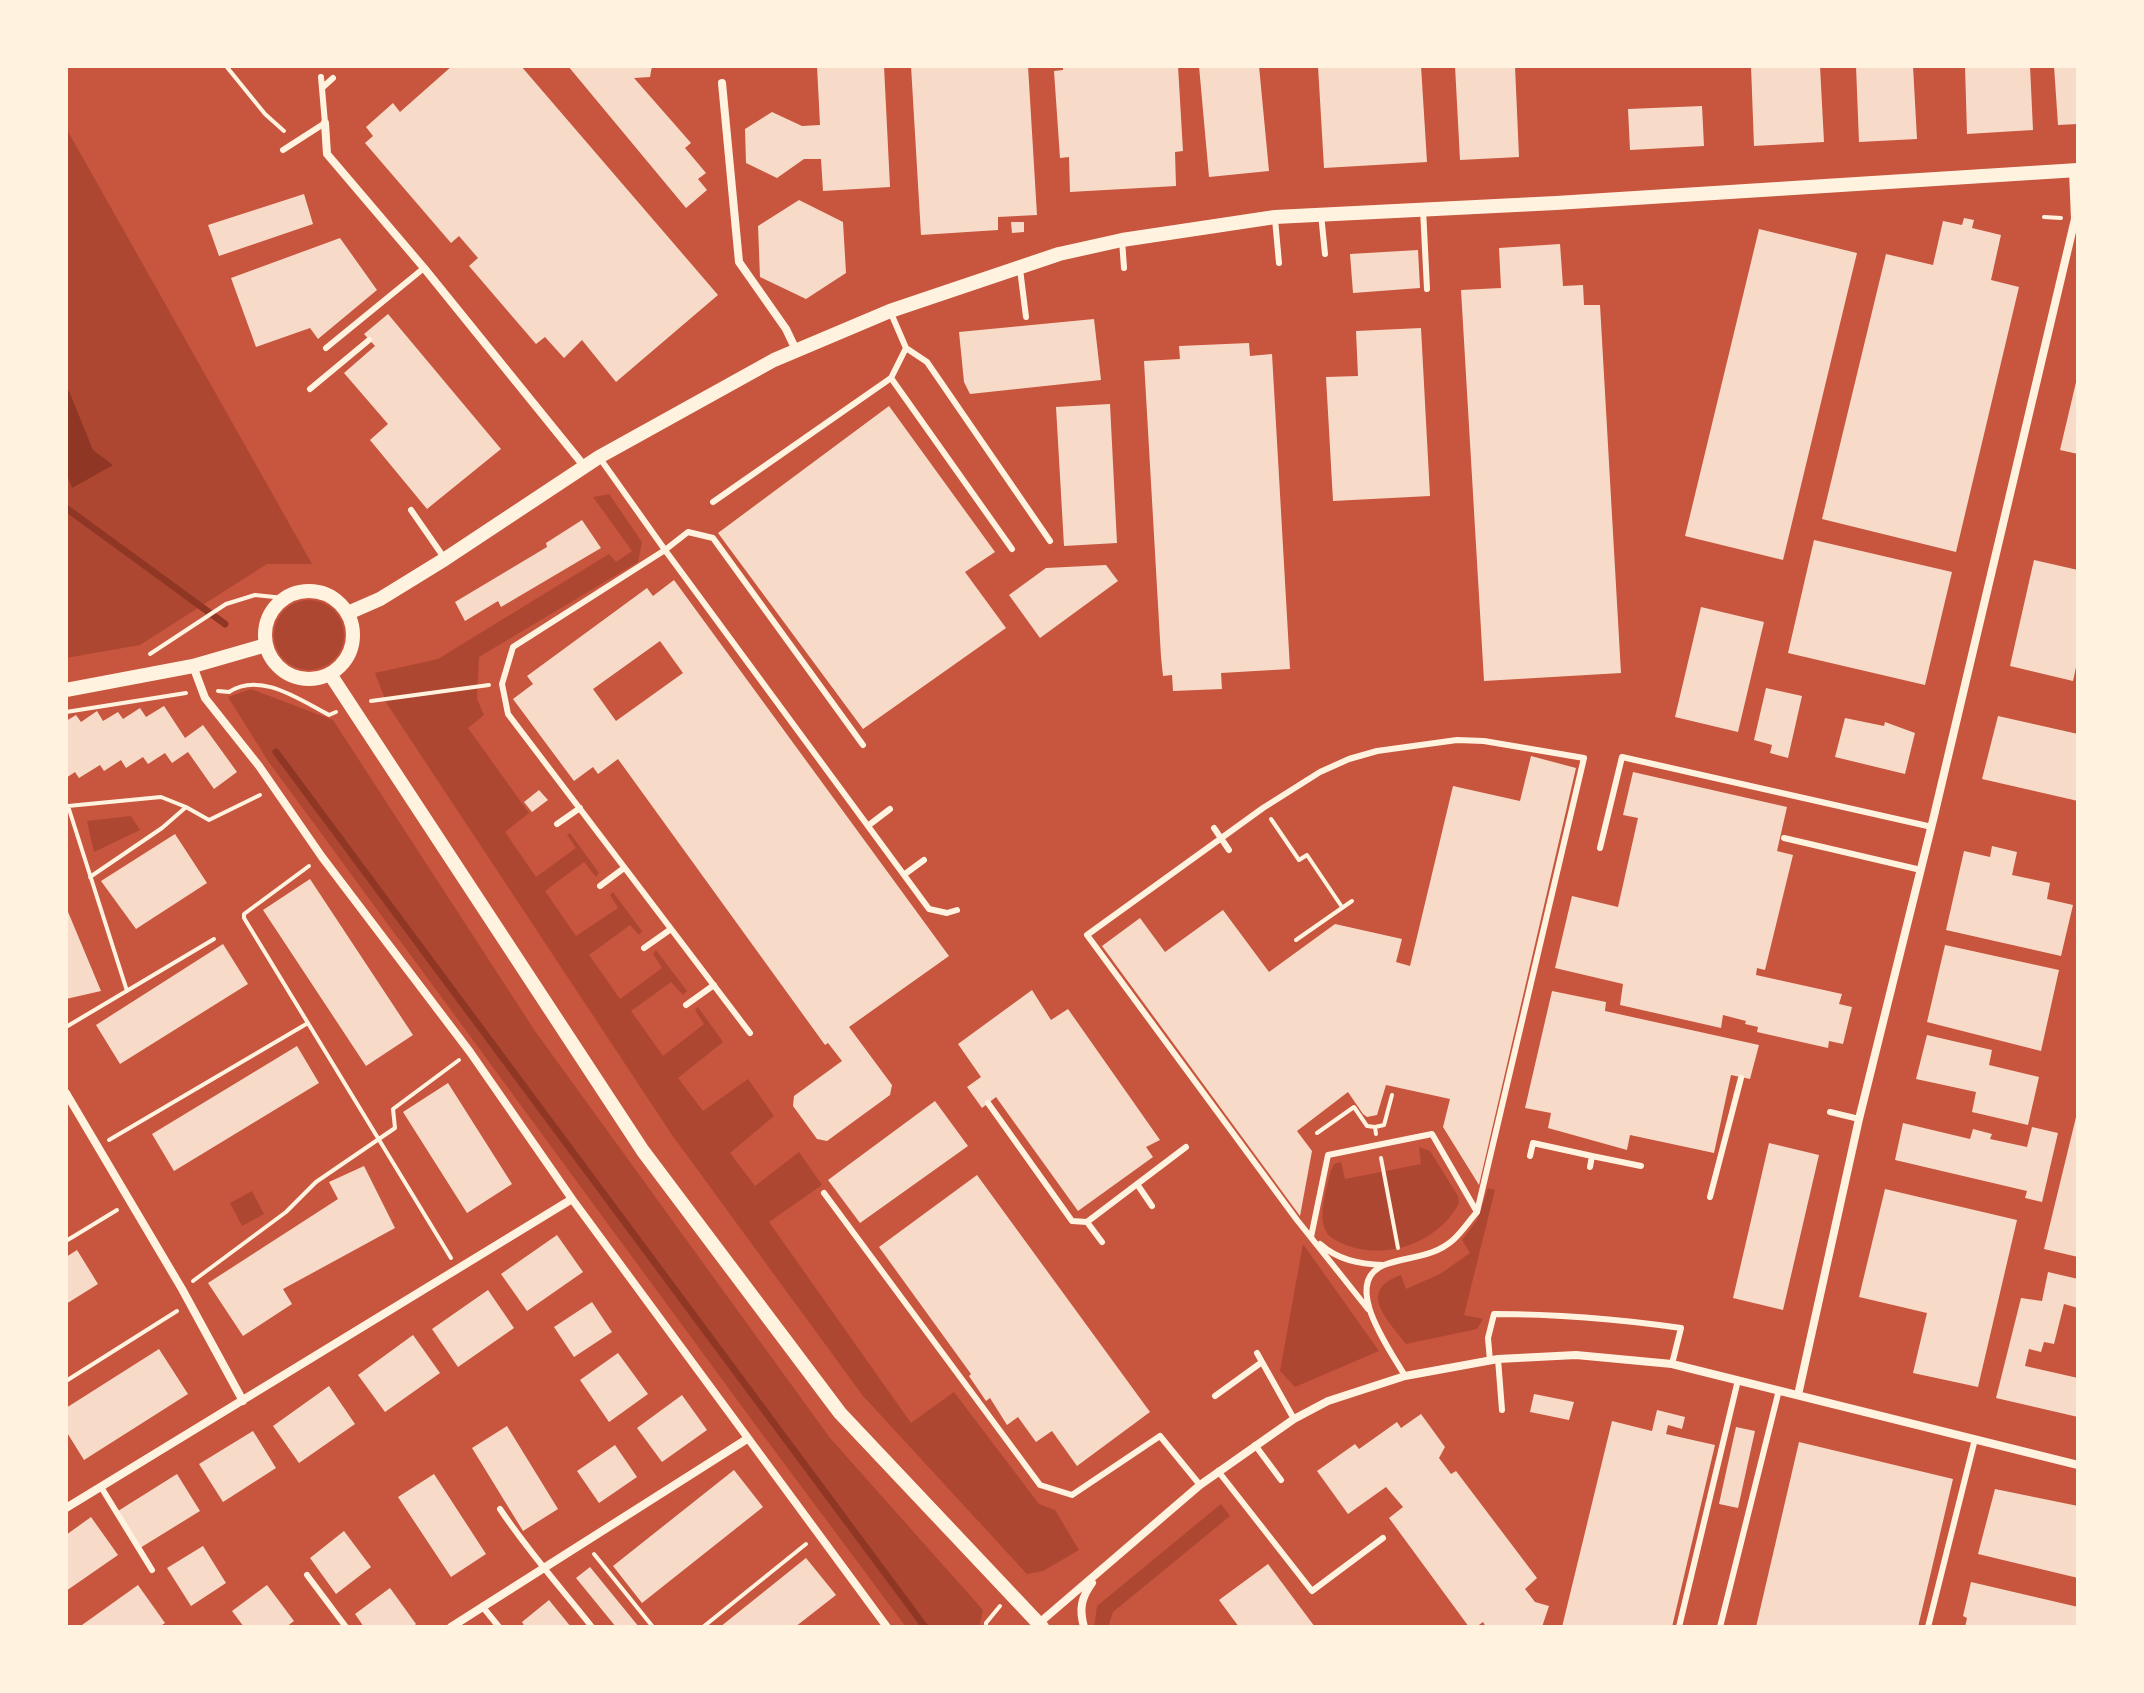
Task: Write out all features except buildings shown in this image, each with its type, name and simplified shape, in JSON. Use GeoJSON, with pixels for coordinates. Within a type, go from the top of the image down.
{"type":"FeatureCollection","features":[{"type":"Feature","properties":{"kind":"street"},"geometry":{"type":"LineString","coordinates":[[722,83],[739,262],[786,329],[796,350]]}},
{"type":"Feature","properties":{"kind":"street"},"geometry":{"type":"LineString","coordinates":[[325,123],[327,154],[585,467]]}},
{"type":"Feature","properties":{"kind":"street"},"geometry":{"type":"LineString","coordinates":[[348,613],[380,599],[445,559],[599,457],[796,350],[890,311],[1019,266],[1122,240],[1275,217],[2076,170],[2075,219],[1932,827],[1859,1119],[1798,1395]]}},
{"type":"Feature","properties":{"kind":"street"},"geometry":{"type":"LineString","coordinates":[[303,591],[324,593],[334,598],[348,613],[353,624],[352,647],[347,658],[330,674],[308,680],[286,673],[270,656],[266,645],[266,624],[270,614],[284,598],[303,591]]}},
{"type":"Feature","properties":{"kind":"street"},"geometry":{"type":"LineString","coordinates":[[66,690],[193,666],[266,645]]}},
{"type":"Feature","properties":{"kind":"street"},"geometry":{"type":"LineString","coordinates":[[193,666],[200,689],[470,1052],[572,1199],[887,1627]]}},
{"type":"Feature","properties":{"kind":"street"},"geometry":{"type":"LineString","coordinates":[[330,674],[643,1151],[840,1413],[1040,1625],[1200,1485],[1294,1419],[1328,1401],[1405,1376],[1494,1360],[1576,1355],[1672,1364],[2078,1465]]}},
{"type":"Feature","properties":{"kind":"street"},"geometry":{"type":"LineString","coordinates":[[66,1093],[182,1289],[243,1401]]}},
{"type":"Feature","properties":{"kind":"street"},"geometry":{"type":"LineString","coordinates":[[66,1508],[572,1199]]}},
{"type":"Feature","properties":{"kind":"street"},"geometry":{"type":"LineString","coordinates":[[451,1627],[747,1439]]}},
{"type":"Feature","properties":{"kind":"street"},"geometry":{"type":"LineString","coordinates":[[1084,1627],[1081,1614],[1083,1595],[1099,1573]]}},
{"type":"Feature","properties":{"kind":"lane"},"geometry":{"type":"LineString","coordinates":[[283,150],[325,123],[321,77]]}},
{"type":"Feature","properties":{"kind":"lane"},"geometry":{"type":"LineString","coordinates":[[322,88],[333,78]]}},
{"type":"Feature","properties":{"kind":"lane"},"geometry":{"type":"LineString","coordinates":[[1423,209],[1427,289]]}},
{"type":"Feature","properties":{"kind":"lane"},"geometry":{"type":"LineString","coordinates":[[1321,214],[1325,254]]}},
{"type":"Feature","properties":{"kind":"lane"},"geometry":{"type":"LineString","coordinates":[[1275,217],[1279,263]]}},
{"type":"Feature","properties":{"kind":"lane"},"geometry":{"type":"LineString","coordinates":[[1122,240],[1124,268]]}},
{"type":"Feature","properties":{"kind":"lane"},"geometry":{"type":"LineString","coordinates":[[1019,266],[1026,317]]}},
{"type":"Feature","properties":{"kind":"lane"},"geometry":{"type":"LineString","coordinates":[[326,348],[424,268]]}},
{"type":"Feature","properties":{"kind":"lane"},"geometry":{"type":"LineString","coordinates":[[890,311],[906,348],[927,362],[1050,541]]}},
{"type":"Feature","properties":{"kind":"lane"},"geometry":{"type":"LineString","coordinates":[[310,389],[369,340]]}},
{"type":"Feature","properties":{"kind":"lane"},"geometry":{"type":"LineString","coordinates":[[713,502],[891,378],[906,348]]}},
{"type":"Feature","properties":{"kind":"lane"},"geometry":{"type":"LineString","coordinates":[[891,378],[1012,549]]}},
{"type":"Feature","properties":{"kind":"lane"},"geometry":{"type":"LineString","coordinates":[[599,457],[929,909],[947,913],[957,910]]}},
{"type":"Feature","properties":{"kind":"lane"},"geometry":{"type":"LineString","coordinates":[[411,510],[445,559]]}},
{"type":"Feature","properties":{"kind":"lane"},"geometry":{"type":"LineString","coordinates":[[750,1033],[508,714],[502,684],[513,647],[665,550],[688,532],[713,538],[863,745]]}},
{"type":"Feature","properties":{"kind":"lane"},"geometry":{"type":"LineString","coordinates":[[1309,1235],[1343,1259],[1364,1265],[1383,1265],[1423,1257],[1452,1241],[1477,1212],[1584,758],[1484,741],[1457,740],[1377,751],[1334,765],[1263,808],[1087,935],[1309,1235],[1368,1309],[1405,1376]]}},
{"type":"Feature","properties":{"kind":"lane"},"geometry":{"type":"LineString","coordinates":[[1600,848],[1622,757],[1932,827]]}},
{"type":"Feature","properties":{"kind":"lane"},"geometry":{"type":"LineString","coordinates":[[557,824],[580,808]]}},
{"type":"Feature","properties":{"kind":"lane"},"geometry":{"type":"LineString","coordinates":[[869,825],[890,809]]}},
{"type":"Feature","properties":{"kind":"lane"},"geometry":{"type":"LineString","coordinates":[[1214,828],[1229,850]]}},
{"type":"Feature","properties":{"kind":"lane"},"geometry":{"type":"LineString","coordinates":[[1784,838],[1921,870]]}},
{"type":"Feature","properties":{"kind":"lane"},"geometry":{"type":"LineString","coordinates":[[905,874],[924,860]]}},
{"type":"Feature","properties":{"kind":"lane"},"geometry":{"type":"LineString","coordinates":[[600,886],[624,868]]}},
{"type":"Feature","properties":{"kind":"lane"},"geometry":{"type":"LineString","coordinates":[[1899,911],[1910,913]]}},
{"type":"Feature","properties":{"kind":"lane"},"geometry":{"type":"LineString","coordinates":[[644,948],[671,929]]}},
{"type":"Feature","properties":{"kind":"lane"},"geometry":{"type":"LineString","coordinates":[[1885,967],[1896,970]]}},
{"type":"Feature","properties":{"kind":"lane"},"geometry":{"type":"LineString","coordinates":[[686,1005],[714,985]]}},
{"type":"Feature","properties":{"kind":"lane"},"geometry":{"type":"LineString","coordinates":[[1710,1197],[1741,1078]]}},
{"type":"Feature","properties":{"kind":"lane"},"geometry":{"type":"LineString","coordinates":[[988,1103],[1072,1221],[1087,1222],[1186,1147]]}},
{"type":"Feature","properties":{"kind":"lane"},"geometry":{"type":"LineString","coordinates":[[1830,1112],[1859,1119]]}},
{"type":"Feature","properties":{"kind":"lane"},"geometry":{"type":"LineString","coordinates":[[1309,1235],[1328,1155],[1432,1134],[1477,1212]]}},
{"type":"Feature","properties":{"kind":"lane"},"geometry":{"type":"LineString","coordinates":[[1530,1156],[1533,1143],[1641,1166]]}},
{"type":"Feature","properties":{"kind":"lane"},"geometry":{"type":"LineString","coordinates":[[1590,1167],[1592,1156]]}},
{"type":"Feature","properties":{"kind":"lane"},"geometry":{"type":"LineString","coordinates":[[1137,1184],[1152,1206]]}},
{"type":"Feature","properties":{"kind":"lane"},"geometry":{"type":"LineString","coordinates":[[824,1193],[1040,1485],[1072,1495],[1160,1436],[1200,1485]]}},
{"type":"Feature","properties":{"kind":"lane"},"geometry":{"type":"LineString","coordinates":[[1087,1222],[1102,1242]]}},
{"type":"Feature","properties":{"kind":"lane"},"geometry":{"type":"LineString","coordinates":[[1368,1309],[1365,1289],[1372,1274],[1383,1265]]}},
{"type":"Feature","properties":{"kind":"lane"},"geometry":{"type":"LineString","coordinates":[[1502,1410],[1488,1338],[1494,1314],[1560,1314],[1681,1328],[1672,1364]]}},
{"type":"Feature","properties":{"kind":"lane"},"geometry":{"type":"LineString","coordinates":[[1257,1353],[1294,1419]]}},
{"type":"Feature","properties":{"kind":"lane"},"geometry":{"type":"LineString","coordinates":[[1215,1396],[1262,1362]]}},
{"type":"Feature","properties":{"kind":"lane"},"geometry":{"type":"LineString","coordinates":[[1679,1627],[1738,1380]]}},
{"type":"Feature","properties":{"kind":"lane"},"geometry":{"type":"LineString","coordinates":[[1720,1627],[1779,1390]]}},
{"type":"Feature","properties":{"kind":"lane"},"geometry":{"type":"LineString","coordinates":[[1928,1627],[1975,1439]]}},
{"type":"Feature","properties":{"kind":"lane"},"geometry":{"type":"LineString","coordinates":[[1255,1445],[1281,1480]]}},
{"type":"Feature","properties":{"kind":"lane"},"geometry":{"type":"LineString","coordinates":[[1218,1471],[1312,1591],[1383,1538]]}},
{"type":"Feature","properties":{"kind":"lane"},"geometry":{"type":"LineString","coordinates":[[101,1487],[152,1570]]}},
{"type":"Feature","properties":{"kind":"lane"},"geometry":{"type":"LineString","coordinates":[[500,1509],[531,1555],[592,1627]]}},
{"type":"Feature","properties":{"kind":"lane"},"geometry":{"type":"LineString","coordinates":[[307,1575],[346,1627]]}},
{"type":"Feature","properties":{"kind":"lane"},"geometry":{"type":"LineString","coordinates":[[482,1606],[499,1627]]}},
{"type":"Feature","properties":{"kind":"path"},"geometry":{"type":"LineString","coordinates":[[226,66],[293,143]]}},
{"type":"Feature","properties":{"kind":"path"},"geometry":{"type":"LineString","coordinates":[[143,658],[226,604],[255,595],[284,598]]}},
{"type":"Feature","properties":{"kind":"path"},"geometry":{"type":"LineString","coordinates":[[372,701],[502,684]]}},
{"type":"Feature","properties":{"kind":"path"},"geometry":{"type":"LineString","coordinates":[[66,712],[200,689],[229,692],[238,686],[266,685],[329,715]]}},
{"type":"Feature","properties":{"kind":"path"},"geometry":{"type":"LineString","coordinates":[[127,991],[68,806],[161,797],[209,820],[274,788]]}},
{"type":"Feature","properties":{"kind":"path"},"geometry":{"type":"LineString","coordinates":[[90,877],[162,828],[186,807]]}},
{"type":"Feature","properties":{"kind":"path"},"geometry":{"type":"LineString","coordinates":[[1263,808],[1299,860],[1307,855],[1342,907]]}},
{"type":"Feature","properties":{"kind":"path"},"geometry":{"type":"LineString","coordinates":[[322,857],[244,914],[244,918],[459,1270]]}},
{"type":"Feature","properties":{"kind":"path"},"geometry":{"type":"LineString","coordinates":[[1296,940],[1352,901]]}},
{"type":"Feature","properties":{"kind":"path"},"geometry":{"type":"LineString","coordinates":[[66,1027],[214,939]]}},
{"type":"Feature","properties":{"kind":"path"},"geometry":{"type":"LineString","coordinates":[[96,1147],[308,1023]]}},
{"type":"Feature","properties":{"kind":"path"},"geometry":{"type":"LineString","coordinates":[[182,1289],[286,1212],[316,1182],[395,1128],[393,1109],[470,1052]]}},
{"type":"Feature","properties":{"kind":"path"},"geometry":{"type":"LineString","coordinates":[[1317,1133],[1354,1107],[1367,1126],[1384,1125],[1392,1095]]}},
{"type":"Feature","properties":{"kind":"path"},"geometry":{"type":"LineString","coordinates":[[1375,1127],[1401,1262]]}},
{"type":"Feature","properties":{"kind":"path"},"geometry":{"type":"LineString","coordinates":[[66,1241],[130,1202]]}},
{"type":"Feature","properties":{"kind":"path"},"geometry":{"type":"LineString","coordinates":[[66,1381],[190,1304]]}},
{"type":"Feature","properties":{"kind":"path"},"geometry":{"type":"LineString","coordinates":[[703,1627],[818,1536]]}},
{"type":"Feature","properties":{"kind":"path"},"geometry":{"type":"LineString","coordinates":[[585,1543],[653,1627]]}},
{"type":"Feature","properties":{"kind":"path"},"geometry":{"type":"LineString","coordinates":[[986,1627],[1010,1595]]}},
{"type":"Feature","properties":{"kind":"shaded area"},"geometry":{"type":"Polygon","coordinates":[[[66,128],[312,564],[267,564],[140,645],[66,658],[66,128]]]}},
{"type":"Feature","properties":{"kind":"shaded area"},"geometry":{"type":"Polygon","coordinates":[[[66,390],[93,450],[113,465],[72,488],[66,472],[66,390]]]}},
{"type":"Feature","properties":{"kind":"shaded area"},"geometry":{"type":"Polygon","coordinates":[[[609,494],[642,542],[638,562],[479,657],[477,699],[484,715],[468,728],[529,813],[505,832],[536,877],[576,848],[567,835],[570,833],[599,873],[596,877],[584,862],[545,891],[576,936],[618,908],[610,895],[613,892],[642,931],[639,935],[630,925],[589,955],[620,999],[662,968],[653,954],[656,950],[687,991],[683,995],[671,982],[631,1011],[663,1056],[704,1024],[695,1010],[698,1007],[723,1042],[678,1078],[703,1111],[748,1079],[774,1116],[730,1153],[755,1186],[799,1152],[822,1185],[769,1222],[911,1423],[954,1392],[1039,1504],[1055,1510],[1079,1550],[1043,1571],[1027,1574],[863,1396],[672,1135],[387,704],[375,673],[438,659],[609,554],[616,562],[632,551],[593,497],[609,494]]]}},
{"type":"Feature","properties":{"kind":"shaded area"},"geometry":{"type":"Polygon","coordinates":[[[302,600],[316,600],[338,615],[344,635],[342,648],[334,660],[316,670],[302,670],[280,655],[274,642],[274,628],[289,606],[302,600]]]}},
{"type":"Feature","properties":{"kind":"shaded area"},"geometry":{"type":"Polygon","coordinates":[[[251,689],[333,720],[535,1031],[830,1438],[983,1610],[979,1627],[906,1627],[268,761],[228,697],[251,689]]]}},
{"type":"Feature","properties":{"kind":"shaded area"},"geometry":{"type":"Polygon","coordinates":[[[131,816],[140,830],[94,852],[87,821],[131,816]]]}},
{"type":"Feature","properties":{"kind":"shaded area"},"geometry":{"type":"Polygon","coordinates":[[[1419,1147],[1430,1151],[1458,1196],[1459,1203],[1439,1228],[1410,1245],[1378,1251],[1346,1245],[1329,1236],[1322,1212],[1334,1164],[1341,1162],[1345,1179],[1421,1164],[1419,1147]]]}},
{"type":"Feature","properties":{"kind":"shaded area"},"geometry":{"type":"Polygon","coordinates":[[[1488,1188],[1495,1190],[1464,1315],[1483,1319],[1477,1329],[1406,1344],[1380,1306],[1380,1289],[1401,1275],[1406,1289],[1440,1274],[1470,1253],[1462,1240],[1477,1220],[1488,1188]]]}},
{"type":"Feature","properties":{"kind":"shaded area"},"geometry":{"type":"Polygon","coordinates":[[[252,1191],[264,1214],[242,1226],[230,1203],[252,1191]]]}},
{"type":"Feature","properties":{"kind":"shaded area"},"geometry":{"type":"Polygon","coordinates":[[[1303,1244],[1379,1351],[1295,1387],[1280,1371],[1303,1244]]]}},
{"type":"Feature","properties":{"kind":"shaded area"},"geometry":{"type":"Polygon","coordinates":[[[1221,1504],[1230,1516],[1113,1612],[1108,1627],[1094,1627],[1097,1606],[1221,1504]]]}},
{"type":"Feature","properties":{"kind":"waterway"},"geometry":{"type":"LineString","coordinates":[[66,508],[225,624]]}},
{"type":"Feature","properties":{"kind":"waterway"},"geometry":{"type":"LineString","coordinates":[[276,752],[925,1627]]}}]}
